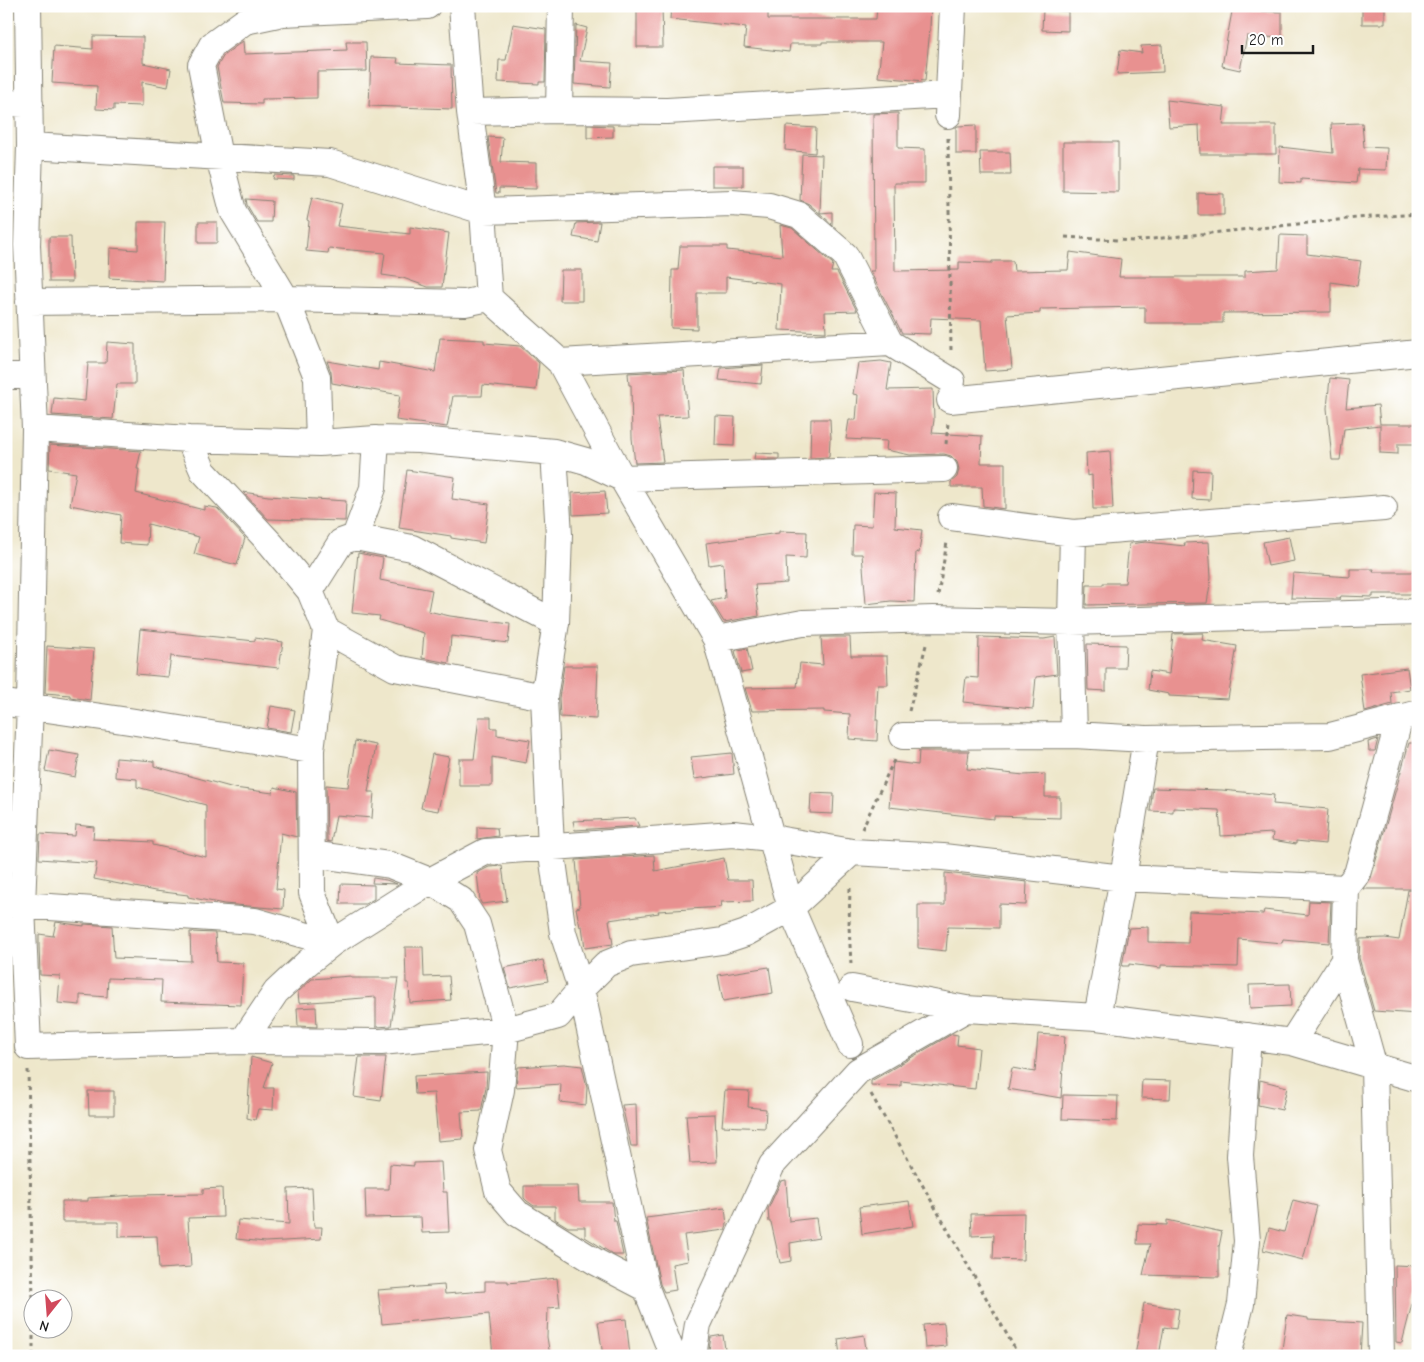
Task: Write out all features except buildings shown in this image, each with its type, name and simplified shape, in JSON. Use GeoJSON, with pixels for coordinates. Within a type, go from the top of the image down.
{"type":"FeatureCollection","features":[{"type":"Feature","properties":{"kind":"street"},"geometry":{"type":"LineString","coordinates":[[28,6],[18,104],[30,146],[17,246],[29,302],[35,429],[18,704],[14,905],[20,1035],[243,1042],[381,1042],[506,1030],[558,1016],[606,964],[623,957],[631,954],[722,941],[746,933],[791,908],[852,852]]}},
{"type":"Feature","properties":{"kind":"street"},"geometry":{"type":"LineString","coordinates":[[319,443],[316,377],[286,299],[233,211],[219,157],[201,65],[212,45],[245,21],[283,12],[427,6]]}},
{"type":"Feature","properties":{"kind":"street"},"geometry":{"type":"LineString","coordinates":[[462,6],[470,112],[483,211],[488,298],[560,362],[622,478],[716,639],[791,908],[850,1044]]}},
{"type":"Feature","properties":{"kind":"street"},"geometry":{"type":"LineString","coordinates":[[559,110],[561,6]]}},
{"type":"Feature","properties":{"kind":"street"},"geometry":{"type":"LineString","coordinates":[[470,112],[559,110],[667,111],[948,105],[953,6]]}},
{"type":"Feature","properties":{"kind":"street"},"geometry":{"type":"LineString","coordinates":[[30,146],[330,163],[483,211],[732,202],[769,206],[799,215],[845,255],[890,343],[951,391],[1418,353]]}},
{"type":"Feature","properties":{"kind":"street"},"geometry":{"type":"LineString","coordinates":[[29,302],[286,299],[465,303],[488,298]]}},
{"type":"Feature","properties":{"kind":"street"},"geometry":{"type":"LineString","coordinates":[[560,362],[890,343]]}},
{"type":"Feature","properties":{"kind":"street"},"geometry":{"type":"LineString","coordinates":[[6,376],[32,376]]}},
{"type":"Feature","properties":{"kind":"street"},"geometry":{"type":"LineString","coordinates":[[35,429],[189,439],[319,443],[376,439],[419,440],[554,452],[586,462],[622,478],[944,469]]}},
{"type":"Feature","properties":{"kind":"street"},"geometry":{"type":"LineString","coordinates":[[189,439],[203,471],[271,544],[310,591],[326,630],[311,750],[312,893],[332,943]]}},
{"type":"Feature","properties":{"kind":"street"},"geometry":{"type":"LineString","coordinates":[[355,537],[372,488],[376,439]]}},
{"type":"Feature","properties":{"kind":"street"},"geometry":{"type":"LineString","coordinates":[[554,452],[559,535],[556,623],[544,697],[551,847],[563,934],[581,989],[646,1288],[673,1356]]}},
{"type":"Feature","properties":{"kind":"street"},"geometry":{"type":"LineString","coordinates":[[952,517],[1072,532],[1384,508]]}},
{"type":"Feature","properties":{"kind":"street"},"geometry":{"type":"LineString","coordinates":[[1072,532],[1071,622],[1074,735]]}},
{"type":"Feature","properties":{"kind":"street"},"geometry":{"type":"LineString","coordinates":[[310,591],[341,542],[355,537],[412,548],[556,623]]}},
{"type":"Feature","properties":{"kind":"street"},"geometry":{"type":"LineString","coordinates":[[716,639],[803,623],[933,619],[1071,622],[1418,612]]}},
{"type":"Feature","properties":{"kind":"street"},"geometry":{"type":"LineString","coordinates":[[326,630],[395,668],[544,697]]}},
{"type":"Feature","properties":{"kind":"street"},"geometry":{"type":"LineString","coordinates":[[18,704],[311,750]]}},
{"type":"Feature","properties":{"kind":"street"},"geometry":{"type":"LineString","coordinates":[[903,736],[1074,735],[1146,739],[1330,736],[1409,715]]}},
{"type":"Feature","properties":{"kind":"street"},"geometry":{"type":"LineString","coordinates":[[1381,1356],[1374,1067],[1344,960],[1346,888],[1357,874],[1409,715]]}},
{"type":"Feature","properties":{"kind":"street"},"geometry":{"type":"LineString","coordinates":[[1097,1016],[1123,878],[1146,739]]}},
{"type":"Feature","properties":{"kind":"street"},"geometry":{"type":"LineString","coordinates":[[243,1042],[276,992],[332,943],[430,881],[485,852],[733,834],[771,838],[852,852],[943,857],[1123,878],[1346,888]]}},
{"type":"Feature","properties":{"kind":"street"},"geometry":{"type":"LineString","coordinates":[[312,854],[390,864],[430,881],[461,900],[477,924],[506,1030],[501,1090],[488,1150],[498,1191],[517,1213],[596,1262],[646,1288]]}},
{"type":"Feature","properties":{"kind":"street"},"geometry":{"type":"LineString","coordinates":[[14,905],[255,921],[332,943]]}},
{"type":"Feature","properties":{"kind":"street"},"geometry":{"type":"LineString","coordinates":[[1292,1042],[1344,960]]}},
{"type":"Feature","properties":{"kind":"street"},"geometry":{"type":"LineString","coordinates":[[852,988],[966,1009],[1097,1016],[1292,1042],[1374,1067],[1418,1078]]}},
{"type":"Feature","properties":{"kind":"street"},"geometry":{"type":"LineString","coordinates":[[692,1356],[698,1324],[772,1165],[858,1071],[966,1009]]}},
{"type":"Feature","properties":{"kind":"street"},"geometry":{"type":"LineString","coordinates":[[1228,1356],[1241,1304],[1247,1242],[1240,1156],[1248,1036]]}},
{"type":"Feature","properties":{"kind":"path"},"geometry":{"type":"LineString","coordinates":[[1065,237],[1134,241],[1357,218],[1418,214]]}},
{"type":"Feature","properties":{"kind":"path"},"geometry":{"type":"LineString","coordinates":[[20,1035],[32,1290]]}},
{"type":"Feature","properties":{"kind":"path"},"geometry":{"type":"LineString","coordinates":[[33,1340],[33,1356]]}}]}
